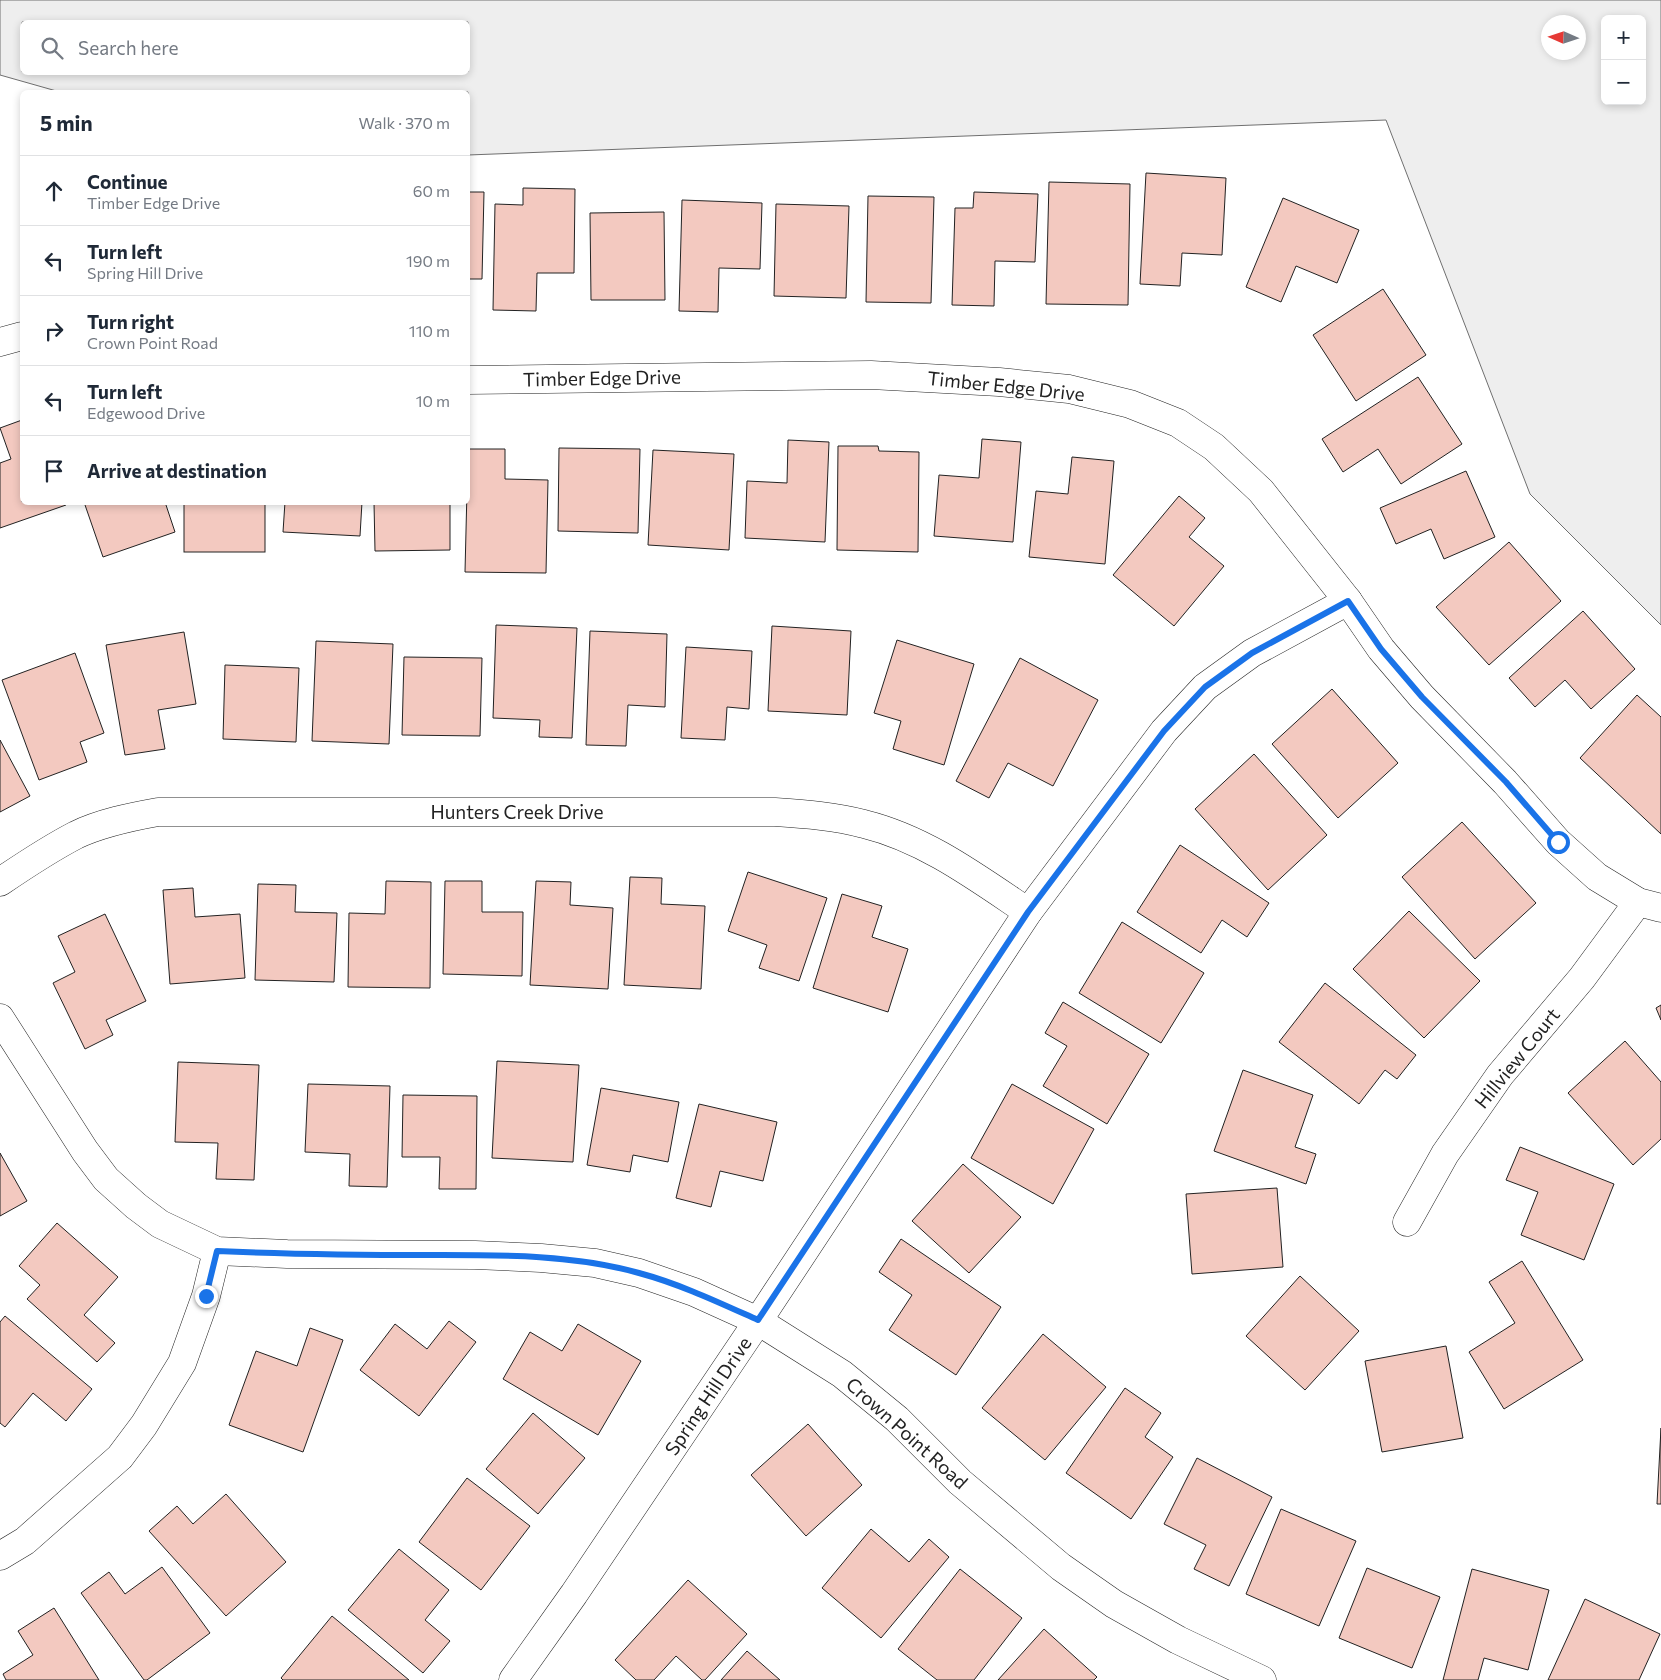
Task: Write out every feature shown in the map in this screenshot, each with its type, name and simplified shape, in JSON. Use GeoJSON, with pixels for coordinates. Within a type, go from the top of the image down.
{"type":"FeatureCollection","features":[{"type":"Feature","properties":{"kind":"street"},"geometry":{"type":"LineString","coordinates":[[0,342],[20,337]]}},
{"type":"Feature","properties":{"kind":"street","name":"Timber Edge Drive"},"geometry":{"type":"LineString","coordinates":[[470,380],[871,375],[999,382],[1078,391],[1130,404],[1178,423],[1214,447],[1261,491],[1348,601],[1381,649],[1422,697],[1506,782],[1558,842],[1597,877],[1650,905]]}},
{"type":"Feature","properties":{"kind":"street","name":"Spring Hill Drive"},"geometry":{"type":"LineString","coordinates":[[524,1676],[574,1594],[1028,912],[1164,731],[1205,687],[1252,653],[1348,601]]}},
{"type":"Feature","properties":{"kind":"street","name":"Hunters Creek Drive"},"geometry":{"type":"LineString","coordinates":[[0,882],[38,856],[78,834],[122,819],[158,812],[774,812],[820,816],[865,824],[913,841],[957,864],[1028,912]]}},
{"type":"Feature","properties":{"kind":"street","name":"Hillview Court"},"geometry":{"type":"LineString","coordinates":[[1407,1222],[1445,1154],[1500,1075],[1582,978],[1650,905]]}},
{"type":"Feature","properties":{"kind":"street","name":"Crown Point Road"},"geometry":{"type":"LineString","coordinates":[[0,1018],[85,1152],[106,1179],[136,1206],[160,1224],[217,1251],[287,1254],[475,1255],[541,1258],[595,1264],[639,1273],[694,1292],[758,1320],[842,1374],[897,1419],[960,1482],[1068,1572],[1122,1609],[1178,1640],[1262,1680]]}},
{"type":"Feature","properties":{"kind":"street"},"geometry":{"type":"LineString","coordinates":[[0,1556],[25,1541],[120,1457],[144,1425],[182,1363],[206,1296],[217,1251]]}},
{"type":"Feature","properties":{"kind":"shaded area"},"geometry":{"type":"Polygon","coordinates":[[[0,0],[1661,0],[1661,625],[1530,494],[1386,120],[470,155],[470,90],[53,90],[0,75],[0,0]]]}},
{"type":"Feature","properties":{"kind":"building"},"geometry":{"type":"Polygon","coordinates":[[[1146,173],[1226,178],[1222,255],[1182,253],[1180,286],[1140,284],[1146,173]]]}},
{"type":"Feature","properties":{"kind":"building"},"geometry":{"type":"Polygon","coordinates":[[[1049,182],[1130,184],[1128,305],[1046,304],[1049,182]]]}},
{"type":"Feature","properties":{"kind":"building"},"geometry":{"type":"Polygon","coordinates":[[[523,188],[575,189],[574,273],[537,273],[536,311],[493,310],[495,204],[523,205],[523,188]]]}},
{"type":"Feature","properties":{"kind":"building"},"geometry":{"type":"Polygon","coordinates":[[[470,192],[484,192],[482,279],[470,279],[470,192]]]}},
{"type":"Feature","properties":{"kind":"building"},"geometry":{"type":"Polygon","coordinates":[[[974,192],[1038,194],[1035,262],[995,261],[994,306],[952,305],[955,208],[973,208],[974,192]]]}},
{"type":"Feature","properties":{"kind":"building"},"geometry":{"type":"Polygon","coordinates":[[[868,196],[934,197],[931,303],[866,302],[868,196]]]}},
{"type":"Feature","properties":{"kind":"building"},"geometry":{"type":"Polygon","coordinates":[[[1283,198],[1359,230],[1337,283],[1296,266],[1281,302],[1246,287],[1283,198]]]}},
{"type":"Feature","properties":{"kind":"building"},"geometry":{"type":"Polygon","coordinates":[[[682,200],[762,203],[760,269],[719,268],[718,312],[679,311],[682,200]]]}},
{"type":"Feature","properties":{"kind":"building"},"geometry":{"type":"Polygon","coordinates":[[[776,204],[849,206],[846,298],[774,296],[776,204]]]}},
{"type":"Feature","properties":{"kind":"building"},"geometry":{"type":"Polygon","coordinates":[[[664,212],[665,300],[591,300],[590,213],[664,212]]]}},
{"type":"Feature","properties":{"kind":"building"},"geometry":{"type":"Polygon","coordinates":[[[1383,289],[1426,355],[1356,401],[1313,335],[1383,289]]]}},
{"type":"Feature","properties":{"kind":"building"},"geometry":{"type":"Polygon","coordinates":[[[1418,377],[1462,444],[1401,484],[1378,449],[1343,472],[1322,439],[1418,377]]]}},
{"type":"Feature","properties":{"kind":"building"},"geometry":{"type":"Polygon","coordinates":[[[20,421],[20,505],[66,505],[0,528],[0,463],[11,459],[0,428],[20,421]]]}},
{"type":"Feature","properties":{"kind":"building"},"geometry":{"type":"Polygon","coordinates":[[[982,439],[1021,442],[1013,542],[934,536],[939,475],[979,478],[982,439]]]}},
{"type":"Feature","properties":{"kind":"building"},"geometry":{"type":"Polygon","coordinates":[[[788,440],[829,442],[825,542],[745,538],[747,481],[787,483],[788,440]]]}},
{"type":"Feature","properties":{"kind":"building"},"geometry":{"type":"Polygon","coordinates":[[[838,446],[878,446],[879,451],[919,452],[918,552],[837,550],[838,446]]]}},
{"type":"Feature","properties":{"kind":"building"},"geometry":{"type":"Polygon","coordinates":[[[559,448],[640,449],[638,533],[558,531],[559,448]]]}},
{"type":"Feature","properties":{"kind":"building"},"geometry":{"type":"Polygon","coordinates":[[[470,449],[505,449],[505,479],[548,480],[546,573],[465,572],[467,505],[470,505],[470,449]]]}},
{"type":"Feature","properties":{"kind":"building"},"geometry":{"type":"Polygon","coordinates":[[[653,450],[734,454],[729,550],[648,545],[653,450]]]}},
{"type":"Feature","properties":{"kind":"building"},"geometry":{"type":"Polygon","coordinates":[[[1072,457],[1114,461],[1105,564],[1029,557],[1036,491],[1068,494],[1072,457]]]}},
{"type":"Feature","properties":{"kind":"building"},"geometry":{"type":"Polygon","coordinates":[[[1466,471],[1495,537],[1444,559],[1431,529],[1396,544],[1380,508],[1466,471]]]}},
{"type":"Feature","properties":{"kind":"building"},"geometry":{"type":"Polygon","coordinates":[[[1179,496],[1205,518],[1189,537],[1224,566],[1174,626],[1113,575],[1179,496]]]}},
{"type":"Feature","properties":{"kind":"building"},"geometry":{"type":"Polygon","coordinates":[[[85,505],[166,505],[175,532],[103,557],[85,505]]]}},
{"type":"Feature","properties":{"kind":"building"},"geometry":{"type":"Polygon","coordinates":[[[184,505],[265,505],[265,552],[184,552],[184,505]]]}},
{"type":"Feature","properties":{"kind":"building"},"geometry":{"type":"Polygon","coordinates":[[[285,505],[362,505],[360,536],[283,532],[285,505]]]}},
{"type":"Feature","properties":{"kind":"building"},"geometry":{"type":"Polygon","coordinates":[[[374,505],[450,505],[450,550],[375,551],[374,505]]]}},
{"type":"Feature","properties":{"kind":"building"},"geometry":{"type":"Polygon","coordinates":[[[1509,542],[1561,601],[1489,665],[1436,607],[1509,542]]]}},
{"type":"Feature","properties":{"kind":"building"},"geometry":{"type":"Polygon","coordinates":[[[1583,611],[1635,669],[1591,709],[1565,680],[1535,707],[1509,678],[1583,611]]]}},
{"type":"Feature","properties":{"kind":"building"},"geometry":{"type":"Polygon","coordinates":[[[496,625],[577,628],[572,738],[539,737],[540,720],[493,718],[496,625]]]}},
{"type":"Feature","properties":{"kind":"building"},"geometry":{"type":"Polygon","coordinates":[[[772,626],[851,631],[847,715],[768,711],[772,626]]]}},
{"type":"Feature","properties":{"kind":"building"},"geometry":{"type":"Polygon","coordinates":[[[590,631],[667,634],[665,707],[628,705],[626,746],[586,745],[590,631]]]}},
{"type":"Feature","properties":{"kind":"building"},"geometry":{"type":"Polygon","coordinates":[[[184,632],[196,704],[158,710],[165,749],[125,755],[106,645],[184,632]]]}},
{"type":"Feature","properties":{"kind":"building"},"geometry":{"type":"Polygon","coordinates":[[[897,640],[974,664],[944,765],[893,749],[901,721],[874,713],[897,640]]]}},
{"type":"Feature","properties":{"kind":"building"},"geometry":{"type":"Polygon","coordinates":[[[316,641],[393,644],[389,744],[312,741],[316,641]]]}},
{"type":"Feature","properties":{"kind":"building"},"geometry":{"type":"Polygon","coordinates":[[[686,647],[752,651],[749,709],[727,707],[725,740],[681,738],[686,647]]]}},
{"type":"Feature","properties":{"kind":"building"},"geometry":{"type":"Polygon","coordinates":[[[75,653],[104,733],[80,742],[87,762],[39,780],[2,680],[75,653]]]}},
{"type":"Feature","properties":{"kind":"building"},"geometry":{"type":"Polygon","coordinates":[[[404,657],[482,658],[480,736],[402,735],[404,657]]]}},
{"type":"Feature","properties":{"kind":"building"},"geometry":{"type":"Polygon","coordinates":[[[1020,658],[1098,700],[1053,786],[1008,763],[989,798],[956,781],[1020,658]]]}},
{"type":"Feature","properties":{"kind":"building"},"geometry":{"type":"Polygon","coordinates":[[[225,665],[299,668],[296,742],[223,739],[225,665]]]}},
{"type":"Feature","properties":{"kind":"building"},"geometry":{"type":"Polygon","coordinates":[[[1332,689],[1398,763],[1338,818],[1272,744],[1332,689]]]}},
{"type":"Feature","properties":{"kind":"building"},"geometry":{"type":"Polygon","coordinates":[[[1637,695],[1661,717],[1661,834],[1580,758],[1637,695]]]}},
{"type":"Feature","properties":{"kind":"building"},"geometry":{"type":"Polygon","coordinates":[[[0,740],[30,796],[0,812],[0,740]]]}},
{"type":"Feature","properties":{"kind":"building"},"geometry":{"type":"Polygon","coordinates":[[[1254,754],[1327,835],[1268,890],[1195,809],[1254,754]]]}},
{"type":"Feature","properties":{"kind":"building"},"geometry":{"type":"Polygon","coordinates":[[[1462,822],[1536,903],[1475,959],[1402,877],[1462,822]]]}},
{"type":"Feature","properties":{"kind":"building"},"geometry":{"type":"Polygon","coordinates":[[[1180,845],[1269,903],[1247,937],[1222,920],[1201,953],[1137,912],[1180,845]]]}},
{"type":"Feature","properties":{"kind":"building"},"geometry":{"type":"Polygon","coordinates":[[[748,872],[827,898],[799,981],[759,968],[767,945],[728,931],[748,872]]]}},
{"type":"Feature","properties":{"kind":"building"},"geometry":{"type":"Polygon","coordinates":[[[630,877],[662,878],[661,904],[705,906],[701,989],[624,985],[630,877]]]}},
{"type":"Feature","properties":{"kind":"building"},"geometry":{"type":"Polygon","coordinates":[[[386,881],[431,882],[430,988],[348,987],[349,913],[385,914],[386,881]]]}},
{"type":"Feature","properties":{"kind":"building"},"geometry":{"type":"Polygon","coordinates":[[[445,881],[482,881],[482,912],[523,912],[522,976],[443,974],[445,881]]]}},
{"type":"Feature","properties":{"kind":"building"},"geometry":{"type":"Polygon","coordinates":[[[536,881],[571,882],[570,905],[613,908],[608,989],[530,985],[536,881]]]}},
{"type":"Feature","properties":{"kind":"building"},"geometry":{"type":"Polygon","coordinates":[[[258,884],[296,885],[295,912],[337,913],[334,982],[255,980],[258,884]]]}},
{"type":"Feature","properties":{"kind":"building"},"geometry":{"type":"Polygon","coordinates":[[[193,888],[195,917],[240,914],[245,978],[170,984],[163,890],[193,888]]]}},
{"type":"Feature","properties":{"kind":"building"},"geometry":{"type":"Polygon","coordinates":[[[842,894],[882,906],[872,937],[908,949],[888,1012],[813,988],[842,894]]]}},
{"type":"Feature","properties":{"kind":"building"},"geometry":{"type":"Polygon","coordinates":[[[1409,911],[1480,981],[1424,1038],[1353,969],[1409,911]]]}},
{"type":"Feature","properties":{"kind":"building"},"geometry":{"type":"Polygon","coordinates":[[[105,914],[146,1001],[106,1020],[113,1035],[85,1049],[53,983],[75,972],[58,936],[105,914]]]}},
{"type":"Feature","properties":{"kind":"building"},"geometry":{"type":"Polygon","coordinates":[[[1122,922],[1204,973],[1161,1043],[1079,993],[1122,922]]]}},
{"type":"Feature","properties":{"kind":"building"},"geometry":{"type":"Polygon","coordinates":[[[1325,983],[1416,1055],[1397,1079],[1385,1070],[1359,1104],[1279,1042],[1325,983]]]}},
{"type":"Feature","properties":{"kind":"building"},"geometry":{"type":"Polygon","coordinates":[[[1063,1002],[1149,1054],[1107,1124],[1043,1086],[1067,1046],[1045,1033],[1063,1002]]]}},
{"type":"Feature","properties":{"kind":"building"},"geometry":{"type":"Polygon","coordinates":[[[1661,1005],[1661,1020],[1656,1008],[1661,1005]]]}},
{"type":"Feature","properties":{"kind":"building"},"geometry":{"type":"Polygon","coordinates":[[[1625,1041],[1661,1082],[1661,1139],[1633,1165],[1568,1093],[1625,1041]]]}},
{"type":"Feature","properties":{"kind":"building"},"geometry":{"type":"Polygon","coordinates":[[[497,1061],[579,1065],[573,1162],[492,1158],[497,1061]]]}},
{"type":"Feature","properties":{"kind":"building"},"geometry":{"type":"Polygon","coordinates":[[[178,1062],[259,1065],[254,1180],[216,1179],[218,1143],[175,1142],[178,1062]]]}},
{"type":"Feature","properties":{"kind":"building"},"geometry":{"type":"Polygon","coordinates":[[[1243,1070],[1313,1095],[1295,1147],[1316,1154],[1306,1184],[1214,1151],[1243,1070]]]}},
{"type":"Feature","properties":{"kind":"building"},"geometry":{"type":"Polygon","coordinates":[[[308,1084],[390,1086],[387,1187],[349,1186],[350,1154],[305,1152],[308,1084]]]}},
{"type":"Feature","properties":{"kind":"building"},"geometry":{"type":"Polygon","coordinates":[[[1012,1084],[1094,1129],[1053,1204],[971,1158],[1012,1084]]]}},
{"type":"Feature","properties":{"kind":"building"},"geometry":{"type":"Polygon","coordinates":[[[601,1088],[679,1102],[668,1162],[633,1155],[630,1172],[587,1165],[601,1088]]]}},
{"type":"Feature","properties":{"kind":"building"},"geometry":{"type":"Polygon","coordinates":[[[403,1095],[477,1096],[476,1189],[439,1189],[440,1157],[402,1157],[403,1095]]]}},
{"type":"Feature","properties":{"kind":"building"},"geometry":{"type":"Polygon","coordinates":[[[699,1104],[777,1122],[763,1181],[720,1171],[711,1207],[676,1198],[699,1104]]]}},
{"type":"Feature","properties":{"kind":"building"},"geometry":{"type":"Polygon","coordinates":[[[1520,1147],[1614,1184],[1584,1260],[1521,1235],[1538,1192],[1506,1180],[1520,1147]]]}},
{"type":"Feature","properties":{"kind":"building"},"geometry":{"type":"Polygon","coordinates":[[[0,1153],[27,1201],[0,1216],[0,1153]]]}},
{"type":"Feature","properties":{"kind":"building"},"geometry":{"type":"Polygon","coordinates":[[[963,1164],[1021,1217],[969,1273],[912,1221],[963,1164]]]}},
{"type":"Feature","properties":{"kind":"building"},"geometry":{"type":"Polygon","coordinates":[[[1277,1188],[1283,1267],[1192,1274],[1186,1194],[1277,1188]]]}},
{"type":"Feature","properties":{"kind":"building"},"geometry":{"type":"Polygon","coordinates":[[[57,1223],[118,1277],[84,1315],[115,1343],[97,1362],[27,1299],[40,1285],[19,1266],[57,1223]]]}},
{"type":"Feature","properties":{"kind":"building"},"geometry":{"type":"Polygon","coordinates":[[[901,1239],[1001,1307],[956,1375],[889,1330],[912,1295],[879,1272],[901,1239]]]}},
{"type":"Feature","properties":{"kind":"building"},"geometry":{"type":"Polygon","coordinates":[[[1522,1261],[1583,1360],[1504,1409],[1469,1352],[1515,1323],[1489,1282],[1522,1261]]]}},
{"type":"Feature","properties":{"kind":"building"},"geometry":{"type":"Polygon","coordinates":[[[1300,1276],[1359,1331],[1305,1390],[1246,1336],[1300,1276]]]}},
{"type":"Feature","properties":{"kind":"building"},"geometry":{"type":"Polygon","coordinates":[[[5,1316],[92,1389],[66,1421],[33,1393],[5,1427],[0,1423],[0,1322],[5,1316]]]}},
{"type":"Feature","properties":{"kind":"building"},"geometry":{"type":"Polygon","coordinates":[[[449,1321],[476,1342],[419,1416],[360,1370],[395,1324],[427,1349],[449,1321]]]}},
{"type":"Feature","properties":{"kind":"building"},"geometry":{"type":"Polygon","coordinates":[[[578,1324],[641,1361],[598,1435],[503,1379],[530,1332],[562,1351],[578,1324]]]}},
{"type":"Feature","properties":{"kind":"building"},"geometry":{"type":"Polygon","coordinates":[[[310,1328],[343,1340],[303,1452],[229,1425],[256,1351],[297,1366],[310,1328]]]}},
{"type":"Feature","properties":{"kind":"building"},"geometry":{"type":"Polygon","coordinates":[[[1043,1334],[1106,1387],[1045,1460],[982,1408],[1043,1334]]]}},
{"type":"Feature","properties":{"kind":"building"},"geometry":{"type":"Polygon","coordinates":[[[1446,1346],[1463,1438],[1382,1452],[1365,1361],[1446,1346]]]}},
{"type":"Feature","properties":{"kind":"building"},"geometry":{"type":"Polygon","coordinates":[[[1125,1388],[1161,1413],[1145,1437],[1173,1457],[1131,1519],[1066,1473],[1125,1388]]]}},
{"type":"Feature","properties":{"kind":"building"},"geometry":{"type":"Polygon","coordinates":[[[533,1413],[585,1458],[538,1514],[486,1469],[533,1413]]]}},
{"type":"Feature","properties":{"kind":"building"},"geometry":{"type":"Polygon","coordinates":[[[808,1424],[862,1485],[806,1536],[751,1475],[808,1424]]]}},
{"type":"Feature","properties":{"kind":"building"},"geometry":{"type":"Polygon","coordinates":[[[1661,1428],[1661,1504],[1657,1504],[1661,1428]]]}},
{"type":"Feature","properties":{"kind":"building"},"geometry":{"type":"Polygon","coordinates":[[[1197,1458],[1272,1497],[1229,1586],[1194,1569],[1206,1545],[1164,1524],[1197,1458]]]}},
{"type":"Feature","properties":{"kind":"building"},"geometry":{"type":"Polygon","coordinates":[[[467,1478],[530,1526],[481,1590],[419,1542],[467,1478]]]}},
{"type":"Feature","properties":{"kind":"building"},"geometry":{"type":"Polygon","coordinates":[[[226,1494],[286,1562],[226,1616],[149,1531],[177,1506],[193,1524],[226,1494]]]}},
{"type":"Feature","properties":{"kind":"building"},"geometry":{"type":"Polygon","coordinates":[[[1281,1509],[1356,1541],[1319,1626],[1246,1594],[1281,1509]]]}},
{"type":"Feature","properties":{"kind":"building"},"geometry":{"type":"Polygon","coordinates":[[[871,1529],[909,1562],[929,1539],[949,1557],[881,1638],[822,1588],[871,1529]]]}},
{"type":"Feature","properties":{"kind":"building"},"geometry":{"type":"Polygon","coordinates":[[[399,1549],[449,1590],[425,1620],[450,1641],[423,1673],[348,1610],[399,1549]]]}},
{"type":"Feature","properties":{"kind":"building"},"geometry":{"type":"Polygon","coordinates":[[[162,1567],[210,1633],[147,1680],[144,1680],[81,1593],[109,1572],[125,1594],[162,1567]]]}},
{"type":"Feature","properties":{"kind":"building"},"geometry":{"type":"Polygon","coordinates":[[[1367,1568],[1440,1597],[1412,1668],[1339,1638],[1367,1568]]]}},
{"type":"Feature","properties":{"kind":"building"},"geometry":{"type":"Polygon","coordinates":[[[960,1569],[1022,1618],[974,1680],[937,1680],[898,1649],[960,1569]]]}},
{"type":"Feature","properties":{"kind":"building"},"geometry":{"type":"Polygon","coordinates":[[[1472,1569],[1549,1590],[1528,1670],[1484,1658],[1478,1680],[1443,1680],[1472,1569]]]}},
{"type":"Feature","properties":{"kind":"building"},"geometry":{"type":"Polygon","coordinates":[[[688,1580],[747,1634],[705,1680],[702,1680],[676,1656],[654,1680],[636,1680],[615,1660],[688,1580]]]}},
{"type":"Feature","properties":{"kind":"building"},"geometry":{"type":"Polygon","coordinates":[[[1585,1599],[1660,1634],[1639,1680],[1548,1680],[1585,1599]]]}},
{"type":"Feature","properties":{"kind":"building"},"geometry":{"type":"Polygon","coordinates":[[[54,1608],[99,1680],[6,1680],[3,1674],[33,1655],[18,1631],[54,1608]]]}},
{"type":"Feature","properties":{"kind":"building"},"geometry":{"type":"Polygon","coordinates":[[[332,1616],[409,1680],[283,1680],[281,1678],[332,1616]]]}},
{"type":"Feature","properties":{"kind":"building"},"geometry":{"type":"Polygon","coordinates":[[[1044,1629],[1097,1677],[1094,1680],[998,1680],[1044,1629]]]}},
{"type":"Feature","properties":{"kind":"building"},"geometry":{"type":"Polygon","coordinates":[[[747,1651],[780,1680],[721,1680],[747,1651]]]}},
{"type":"Feature","properties":{"kind":"route"},"geometry":{"type":"LineString","coordinates":[[206,1296],[217,1251],[287,1254],[475,1255],[541,1258],[595,1264],[639,1273],[694,1292],[758,1320],[1028,912],[1164,731],[1205,687],[1252,653],[1348,601],[1381,649],[1422,697],[1506,782],[1558,842]]}}]}
